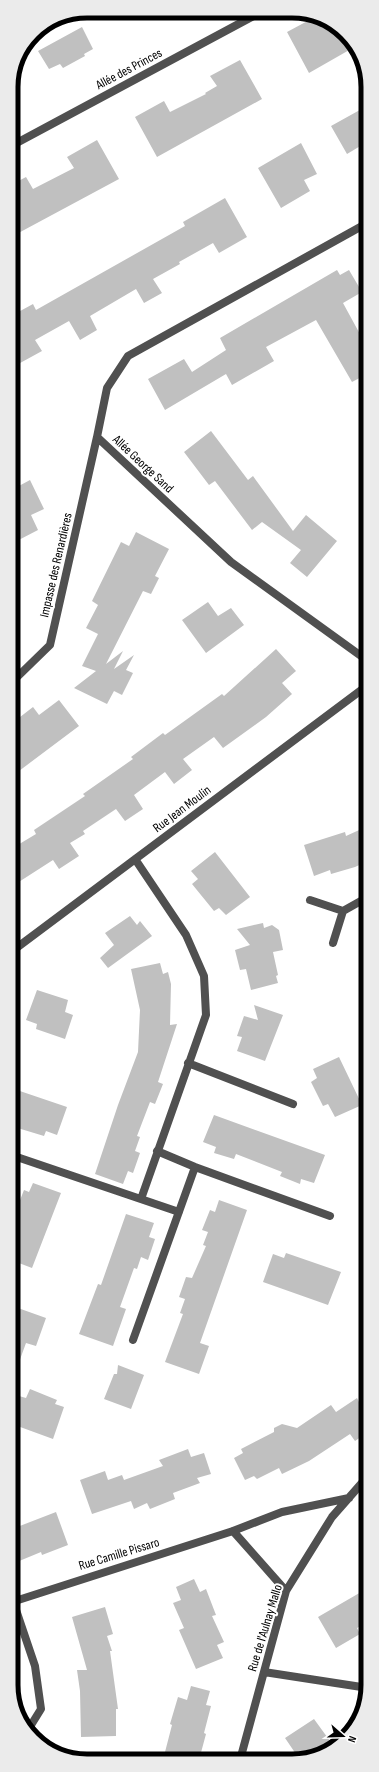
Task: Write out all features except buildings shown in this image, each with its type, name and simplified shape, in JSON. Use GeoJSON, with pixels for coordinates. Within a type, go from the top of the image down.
{"type":"FeatureCollection","features":[{"type":"Feature","properties":{"kind":"street","name":"Allée des Princes"},"geometry":{"type":"LineString","coordinates":[[18,142],[250,18]]}},
{"type":"Feature","properties":{"kind":"street","name":"Allée George Sand"},"geometry":{"type":"LineString","coordinates":[[361,227],[128,356],[107,388],[97,437],[231,562],[361,656]]}},
{"type":"Feature","properties":{"kind":"street","name":"Impasse des Renardières"},"geometry":{"type":"LineString","coordinates":[[18,676],[50,645],[97,437]]}},
{"type":"Feature","properties":{"kind":"street","name":"Rue Jean Moulin"},"geometry":{"type":"LineString","coordinates":[[18,947],[361,690]]}},
{"type":"Feature","properties":{"kind":"street"},"geometry":{"type":"LineString","coordinates":[[135,859],[186,935],[204,976],[206,1015],[141,1199]]}},
{"type":"Feature","properties":{"kind":"street"},"geometry":{"type":"LineString","coordinates":[[310,900],[343,911]]}},
{"type":"Feature","properties":{"kind":"street"},"geometry":{"type":"LineString","coordinates":[[333,943],[343,911],[361,901]]}},
{"type":"Feature","properties":{"kind":"street"},"geometry":{"type":"LineString","coordinates":[[188,1063],[293,1104]]}},
{"type":"Feature","properties":{"kind":"street"},"geometry":{"type":"LineString","coordinates":[[157,1151],[195,1167],[330,1216]]}},
{"type":"Feature","properties":{"kind":"street"},"geometry":{"type":"LineString","coordinates":[[18,1159],[179,1212]]}},
{"type":"Feature","properties":{"kind":"street"},"geometry":{"type":"LineString","coordinates":[[133,1340],[195,1167]]}},
{"type":"Feature","properties":{"kind":"street","name":"Rue de l'Aulnay Mallo"},"geometry":{"type":"LineString","coordinates":[[242,1754],[286,1591],[332,1517],[361,1484]]}},
{"type":"Feature","properties":{"kind":"street","name":"Rue Camille Pissaro"},"geometry":{"type":"LineString","coordinates":[[18,1599],[233,1531],[282,1512],[349,1498]]}},
{"type":"Feature","properties":{"kind":"street"},"geometry":{"type":"LineString","coordinates":[[233,1531],[286,1591]]}},
{"type":"Feature","properties":{"kind":"street","name":"Rue Camille Pissaro"},"geometry":{"type":"LineString","coordinates":[[18,1616],[35,1666],[41,1709],[31,1725]]}},
{"type":"Feature","properties":{"kind":"street"},"geometry":{"type":"LineString","coordinates":[[264,1672],[361,1687]]}}]}
